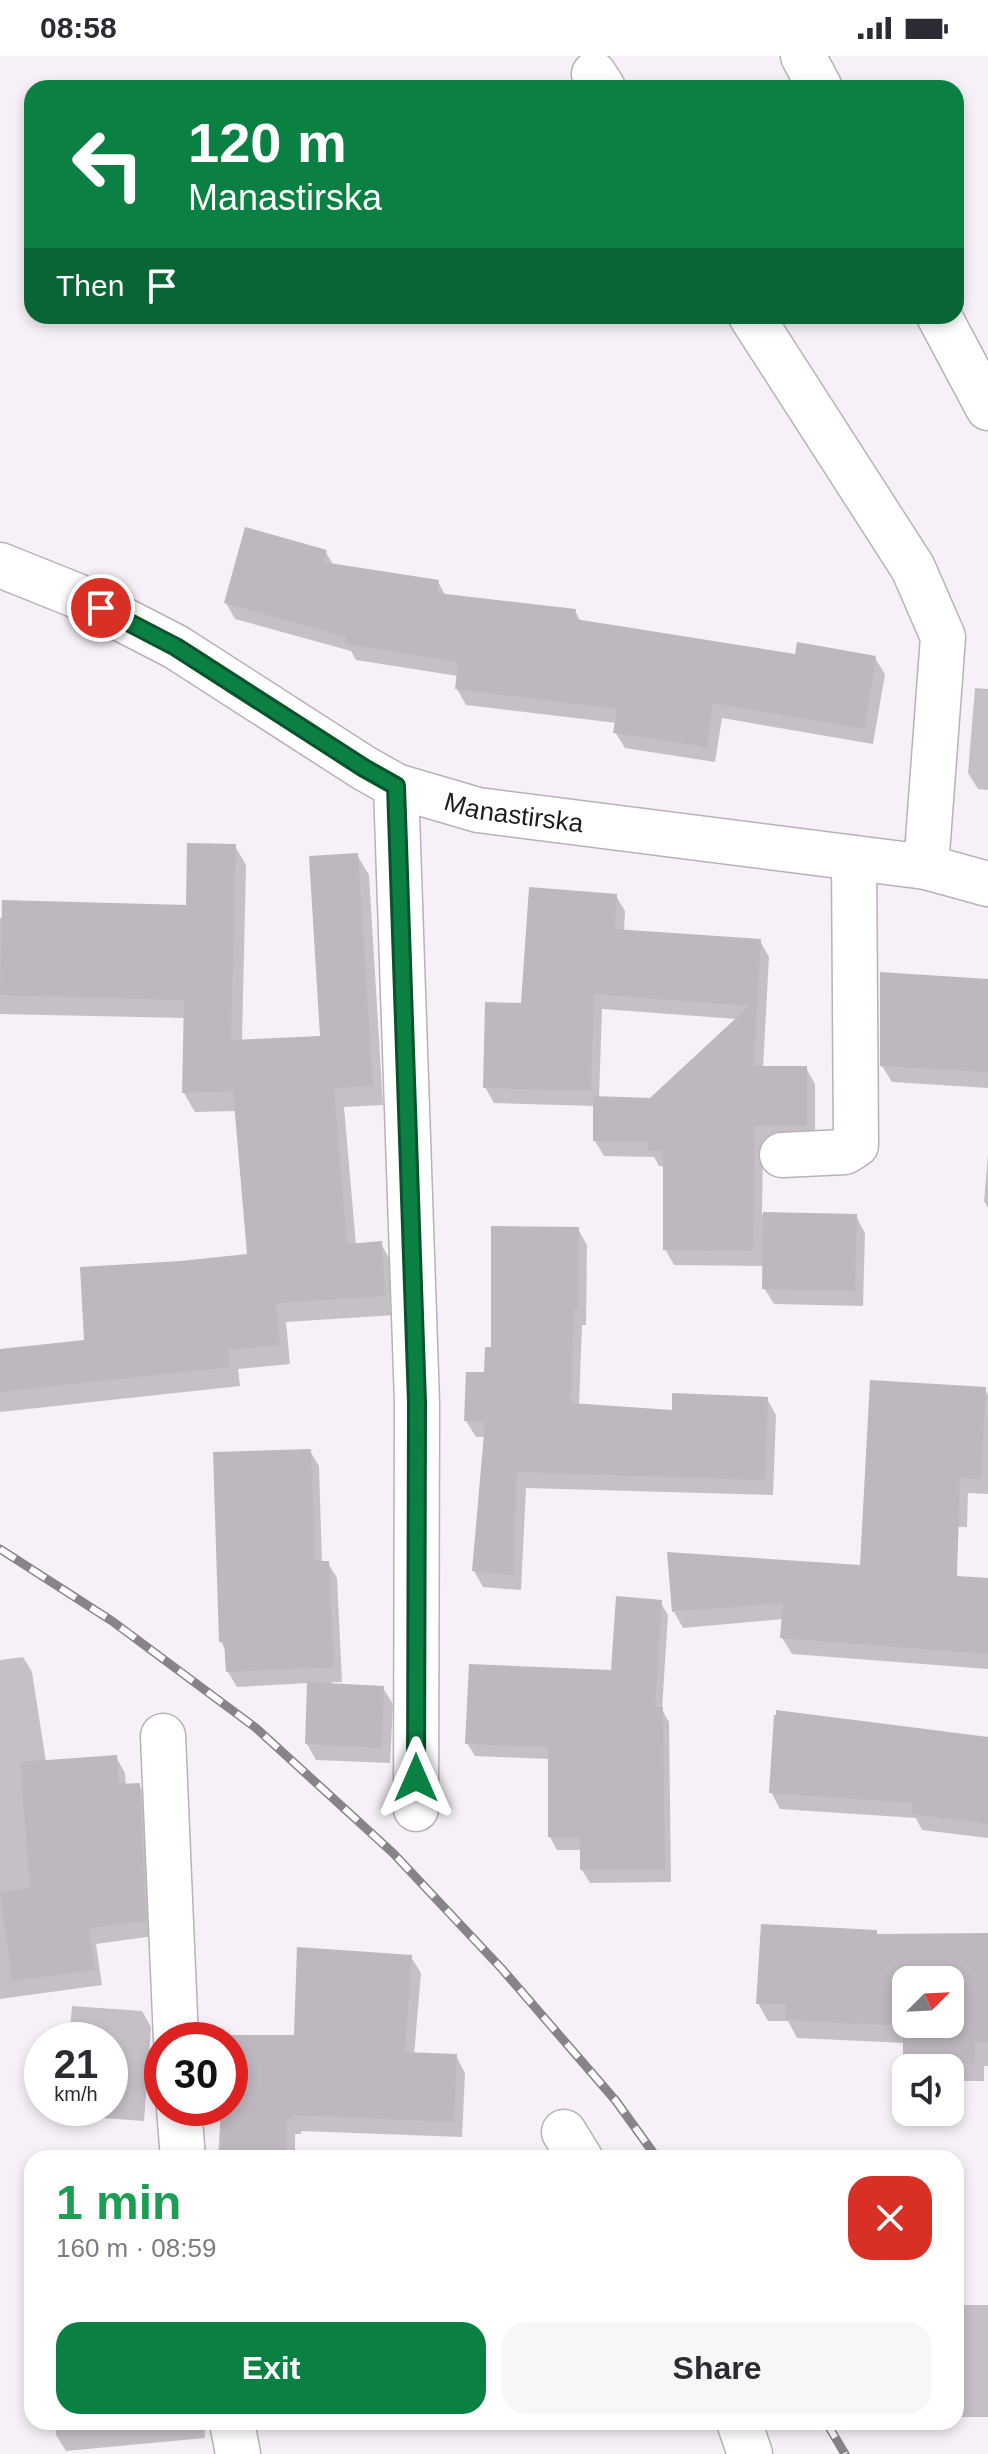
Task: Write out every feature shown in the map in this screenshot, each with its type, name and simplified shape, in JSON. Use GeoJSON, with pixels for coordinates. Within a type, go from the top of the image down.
{"type":"FeatureCollection","features":[{"type":"Feature","properties":{"kind":"street"},"geometry":{"type":"LineString","coordinates":[[803,56],[816,80]]}},
{"type":"Feature","properties":{"kind":"street"},"geometry":{"type":"LineString","coordinates":[[756,324],[913,568],[943,637],[926,867]]}},
{"type":"Feature","properties":{"kind":"street"},"geometry":{"type":"LineString","coordinates":[[943,324],[988,408]]}},
{"type":"Feature","properties":{"kind":"street","name":"Manastirska"},"geometry":{"type":"LineString","coordinates":[[0,565],[75,595],[176,647],[396,786],[478,810],[926,867],[988,884]]}},
{"type":"Feature","properties":{"kind":"street"},"geometry":{"type":"LineString","coordinates":[[396,786],[417,1403],[416,1809]]}},
{"type":"Feature","properties":{"kind":"street"},"geometry":{"type":"LineString","coordinates":[[782,1155],[845,1152],[856,1145],[854,858]]}},
{"type":"Feature","properties":{"kind":"street"},"geometry":{"type":"LineString","coordinates":[[163,1736],[175,2022]]}},
{"type":"Feature","properties":{"kind":"street"},"geometry":{"type":"LineString","coordinates":[[180,2126],[182,2150]]}},
{"type":"Feature","properties":{"kind":"street"},"geometry":{"type":"LineString","coordinates":[[234,2430],[238,2454]]}},
{"type":"Feature","properties":{"kind":"street"},"geometry":{"type":"LineString","coordinates":[[742,2430],[750,2454]]}},
{"type":"Feature","properties":{"kind":"building"},"geometry":{"type":"Polygon","coordinates":[[[245,527],[327,550],[323,562],[439,580],[437,593],[576,609],[575,619],[795,654],[797,642],[876,656],[864,729],[713,703],[707,747],[613,733],[617,709],[455,689],[458,662],[345,644],[346,637],[224,603],[245,527]]]}},
{"type":"Feature","properties":{"kind":"building"},"geometry":{"type":"Polygon","coordinates":[[[187,843],[236,844],[231,1040],[320,1036],[309,856],[358,853],[373,1086],[334,1088],[347,1244],[382,1241],[385,1296],[276,1303],[280,1345],[228,1350],[230,1367],[0,1392],[0,1349],[84,1340],[80,1267],[247,1254],[233,1091],[182,1093],[184,1000],[0,995],[2,900],[186,905],[187,843]]]}},
{"type":"Feature","properties":{"kind":"building"},"geometry":{"type":"Polygon","coordinates":[[[529,887],[617,894],[615,929],[761,939],[754,1066],[807,1066],[807,1126],[755,1126],[753,1251],[663,1250],[663,1151],[648,1151],[648,1142],[593,1141],[593,1096],[650,1098],[749,1006],[594,994],[591,1091],[483,1088],[485,1002],[521,1003],[529,887]]]}},
{"type":"Feature","properties":{"kind":"building"},"geometry":{"type":"Polygon","coordinates":[[[880,972],[988,979],[988,1072],[880,1066],[880,972]]]}},
{"type":"Feature","properties":{"kind":"building"},"geometry":{"type":"Polygon","coordinates":[[[763,1212],[857,1214],[855,1291],[762,1289],[763,1212]]]}},
{"type":"Feature","properties":{"kind":"building"},"geometry":{"type":"Polygon","coordinates":[[[491,1226],[579,1227],[578,1309],[574,1309],[571,1403],[672,1410],[672,1393],[768,1397],[765,1480],[517,1472],[513,1575],[472,1571],[485,1422],[464,1421],[466,1372],[484,1372],[485,1347],[491,1347],[491,1226]]]}},
{"type":"Feature","properties":{"kind":"building"},"geometry":{"type":"Polygon","coordinates":[[[870,1380],[986,1387],[981,1479],[960,1478],[957,1576],[988,1578],[988,1654],[780,1638],[783,1603],[672,1612],[667,1552],[860,1565],[870,1380]]]}},
{"type":"Feature","properties":{"kind":"building"},"geometry":{"type":"Polygon","coordinates":[[[311,1449],[315,1561],[329,1561],[334,1667],[226,1672],[224,1642],[219,1642],[213,1452],[311,1449]]]}},
{"type":"Feature","properties":{"kind":"building"},"geometry":{"type":"Polygon","coordinates":[[[616,1596],[662,1600],[655,1707],[663,1707],[665,1870],[580,1870],[580,1838],[548,1837],[548,1747],[465,1744],[469,1664],[611,1670],[616,1596]]]}},
{"type":"Feature","properties":{"kind":"building"},"geometry":{"type":"Polygon","coordinates":[[[307,1682],[384,1686],[382,1748],[305,1744],[307,1682]]]}},
{"type":"Feature","properties":{"kind":"building"},"geometry":{"type":"Polygon","coordinates":[[[776,1710],[988,1737],[988,1824],[911,1814],[913,1803],[769,1793],[776,1710]]]}},
{"type":"Feature","properties":{"kind":"building"},"geometry":{"type":"Polygon","coordinates":[[[117,1755],[119,1784],[140,1783],[146,1921],[89,1928],[95,1970],[12,1981],[0,1892],[30,1888],[20,1762],[117,1755]]]}},
{"type":"Feature","properties":{"kind":"building"},"geometry":{"type":"Polygon","coordinates":[[[761,1924],[877,1930],[877,1934],[988,1933],[988,2042],[975,2042],[975,2063],[964,2063],[964,2054],[903,2054],[903,2038],[964,2038],[964,1966],[892,1966],[892,2025],[785,2020],[786,2004],[756,2004],[761,1924]]]}},
{"type":"Feature","properties":{"kind":"building"},"geometry":{"type":"Polygon","coordinates":[[[297,1947],[412,1955],[405,2052],[457,2054],[454,2122],[293,2115],[293,2119],[287,2119],[286,2150],[221,2150],[220,2126],[248,2126],[248,2035],[294,2035],[297,1947]]]}},
{"type":"Feature","properties":{"kind":"railway"},"geometry":{"type":"LineString","coordinates":[[0,1549],[112,1621],[256,1728],[393,1853],[502,1969],[616,2101],[651,2150]]}},
{"type":"Feature","properties":{"kind":"railway"},"geometry":{"type":"LineString","coordinates":[[831,2430],[845,2454]]}},
{"type":"Feature","properties":{"kind":"route"},"geometry":{"type":"LineString","coordinates":[[101,608],[176,647],[396,786],[417,1403],[416,1778]]}}]}
